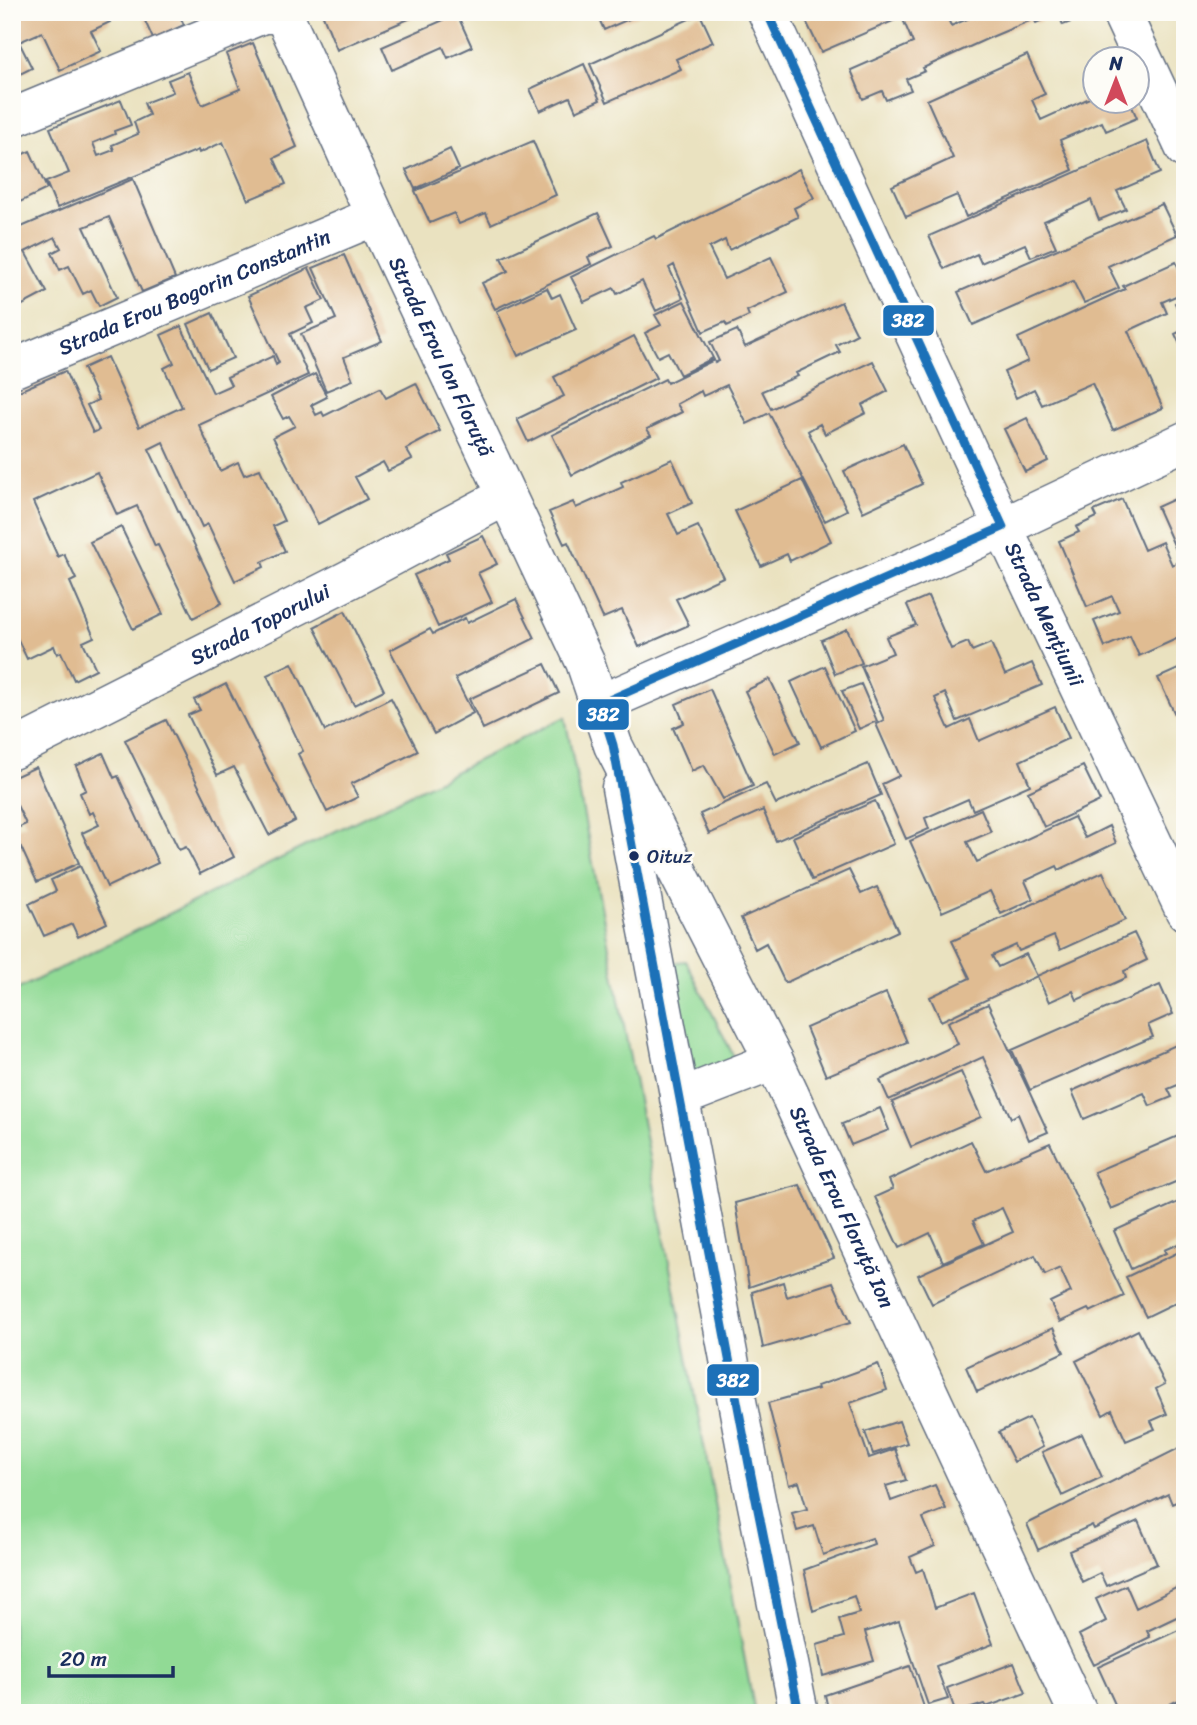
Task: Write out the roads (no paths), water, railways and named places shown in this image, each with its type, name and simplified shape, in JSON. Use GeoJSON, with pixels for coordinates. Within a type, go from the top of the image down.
{"type":"FeatureCollection","features":[{"type":"Feature","properties":{"kind":"street","name":"Strada Mențiunii"},"geometry":{"type":"LineString","coordinates":[[767,12],[1003,527],[1185,911]]}},
{"type":"Feature","properties":{"kind":"street"},"geometry":{"type":"LineString","coordinates":[[1121,12],[1185,149]]}},
{"type":"Feature","properties":{"kind":"street"},"geometry":{"type":"LineString","coordinates":[[12,118],[263,14],[274,13]]}},
{"type":"Feature","properties":{"kind":"street","name":"Strada Erou Ion Floruță"},"geometry":{"type":"LineString","coordinates":[[274,13],[287,22],[375,216],[585,662],[600,705]]}},
{"type":"Feature","properties":{"kind":"street","name":"Strada Erou Bogorin Constantin"},"geometry":{"type":"LineString","coordinates":[[12,369],[375,216]]}},
{"type":"Feature","properties":{"kind":"street"},"geometry":{"type":"LineString","coordinates":[[600,705],[1003,527],[1185,441]]}},
{"type":"Feature","properties":{"kind":"street","name":"Strada Toporului"},"geometry":{"type":"LineString","coordinates":[[12,750],[348,580],[506,496]]}},
{"type":"Feature","properties":{"kind":"street","name":"Strada Erou Floruță Ion"},"geometry":{"type":"LineString","coordinates":[[600,705],[613,745],[774,1061],[1078,1713]]}},
{"type":"Feature","properties":{"kind":"street"},"geometry":{"type":"LineString","coordinates":[[613,745],[799,1713]]}},
{"type":"Feature","properties":{"kind":"street"},"geometry":{"type":"LineString","coordinates":[[679,1098],[774,1061]]}},
{"type":"Feature","properties":{"kind":"place","name":"Oituz"},"geometry":{"type":"Point","coordinates":[634,856]}}]}
